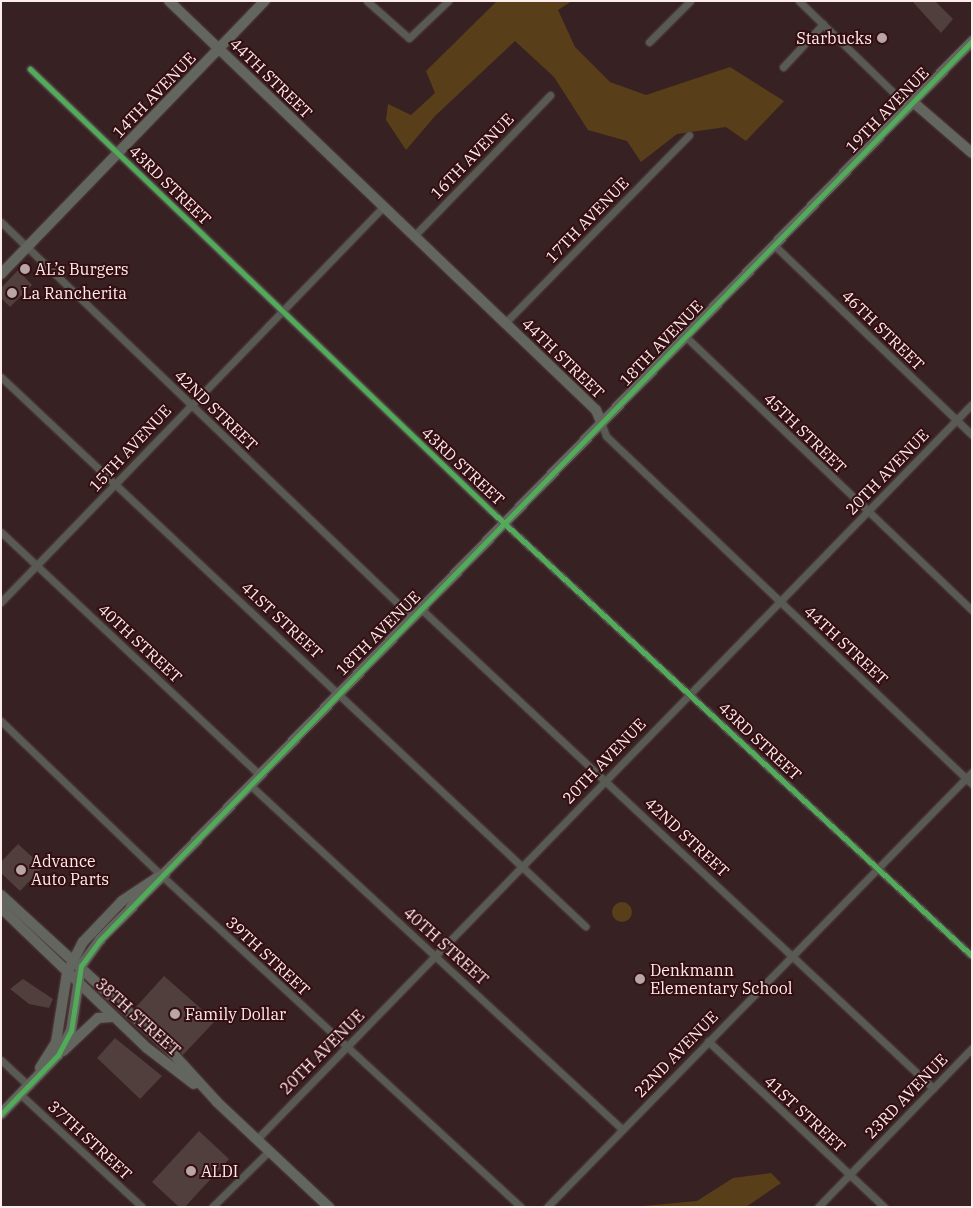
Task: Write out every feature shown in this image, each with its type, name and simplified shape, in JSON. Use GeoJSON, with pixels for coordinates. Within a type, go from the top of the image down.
{"type":"FeatureCollection","features":[{"type":"Feature","properties":{"kind":"street","name":"44TH STREET"},"geometry":{"type":"LineString","coordinates":[[169,1],[596,410],[606,436],[972,784]]}},
{"type":"Feature","properties":{"kind":"street","name":"14TH AVENUE"},"geometry":{"type":"LineString","coordinates":[[1,274],[265,1]]}},
{"type":"Feature","properties":{"kind":"street"},"geometry":{"type":"LineString","coordinates":[[368,1],[409,38],[448,1]]}},
{"type":"Feature","properties":{"kind":"street"},"geometry":{"type":"LineString","coordinates":[[649,42],[690,1]]}},
{"type":"Feature","properties":{"kind":"street"},"geometry":{"type":"LineString","coordinates":[[799,1],[899,98],[913,102],[972,153]]}},
{"type":"Feature","properties":{"kind":"street"},"geometry":{"type":"LineString","coordinates":[[783,67],[823,24]]}},
{"type":"Feature","properties":{"kind":"street","name":"19TH AVENUE"},"geometry":{"type":"LineString","coordinates":[[821,197],[972,41]]}},
{"type":"Feature","properties":{"kind":"street","name":"43RD STREET"},"geometry":{"type":"LineString","coordinates":[[30,69],[504,522],[690,692],[972,956]]}},
{"type":"Feature","properties":{"kind":"street","name":"16TH AVENUE"},"geometry":{"type":"LineString","coordinates":[[414,236],[550,96]]}},
{"type":"Feature","properties":{"kind":"street","name":"17TH AVENUE"},"geometry":{"type":"LineString","coordinates":[[505,323],[689,135]]}},
{"type":"Feature","properties":{"kind":"street","name":"18TH AVENUE"},"geometry":{"type":"LineString","coordinates":[[1,1114],[58,1055],[71,1031],[77,982],[81,966],[161,875],[337,692],[821,197]]}},
{"type":"Feature","properties":{"kind":"street","name":"15TH AVENUE"},"geometry":{"type":"LineString","coordinates":[[1,602],[383,207]]}},
{"type":"Feature","properties":{"kind":"street","name":"42ND STREET"},"geometry":{"type":"LineString","coordinates":[[1,222],[412,617]]}},
{"type":"Feature","properties":{"kind":"street","name":"46TH STREET"},"geometry":{"type":"LineString","coordinates":[[774,245],[972,434]]}},
{"type":"Feature","properties":{"kind":"street","name":"45TH STREET"},"geometry":{"type":"LineString","coordinates":[[685,336],[972,610]]}},
{"type":"Feature","properties":{"kind":"street","name":"41ST STREET"},"geometry":{"type":"LineString","coordinates":[[1,377],[337,692],[345,705],[585,926]]}},
{"type":"Feature","properties":{"kind":"street","name":"20TH AVENUE"},"geometry":{"type":"LineString","coordinates":[[256,1139],[972,404]]}},
{"type":"Feature","properties":{"kind":"street","name":"40TH STREET"},"geometry":{"type":"LineString","coordinates":[[1,532],[259,774]]}},
{"type":"Feature","properties":{"kind":"street","name":"42ND STREET"},"geometry":{"type":"LineString","coordinates":[[420,608],[606,779],[933,1088]]}},
{"type":"Feature","properties":{"kind":"street","name":"39TH STREET"},"geometry":{"type":"LineString","coordinates":[[1,721],[161,875],[521,1207]]}},
{"type":"Feature","properties":{"kind":"street","name":"22ND AVENUE"},"geometry":{"type":"LineString","coordinates":[[547,1207],[792,954],[972,772]]}},
{"type":"Feature","properties":{"kind":"street","name":"40TH STREET"},"geometry":{"type":"LineString","coordinates":[[249,784],[622,1129]]}},
{"type":"Feature","properties":{"kind":"street","name":"18TH AVENUE"},"geometry":{"type":"LineString","coordinates":[[29,1086],[60,1030],[67,973],[73,959],[122,901],[161,875]]}},
{"type":"Feature","properties":{"kind":"street","name":"38TH STREET"},"geometry":{"type":"LineString","coordinates":[[1,894],[167,1047],[217,1102]]}},
{"type":"Feature","properties":{"kind":"street","name":"38TH STREET"},"geometry":{"type":"LineString","coordinates":[[1,908],[115,1018],[217,1102],[329,1207]]}},
{"type":"Feature","properties":{"kind":"street"},"geometry":{"type":"LineString","coordinates":[[58,1055],[98,1018],[115,1018]]}},
{"type":"Feature","properties":{"kind":"street","name":"41ST STREET"},"geometry":{"type":"LineString","coordinates":[[708,1041],[884,1207]]}},
{"type":"Feature","properties":{"kind":"street","name":"23RD AVENUE"},"geometry":{"type":"LineString","coordinates":[[818,1207],[972,1048]]}},
{"type":"Feature","properties":{"kind":"street"},"geometry":{"type":"LineString","coordinates":[[1,1060],[29,1086]]}},
{"type":"Feature","properties":{"kind":"street","name":"37TH STREET"},"geometry":{"type":"LineString","coordinates":[[20,1094],[142,1207]]}},
{"type":"Feature","properties":{"kind":"street"},"geometry":{"type":"LineString","coordinates":[[212,1207],[269,1150]]}},
{"type":"Feature","properties":{"kind":"shaded area"},"geometry":{"type":"Polygon","coordinates":[[[497,1],[572,1],[558,10],[575,47],[610,82],[646,95],[730,67],[784,101],[746,141],[726,127],[677,134],[641,162],[627,141],[588,130],[554,77],[515,41],[435,116],[406,150],[386,120],[388,104],[411,115],[435,93],[426,71],[497,1]]]}},
{"type":"Feature","properties":{"kind":"shaded area"},"geometry":{"type":"Polygon","coordinates":[[[622,902],[629,905],[632,912],[629,919],[622,922],[615,919],[612,912],[615,905],[622,902]]]}},
{"type":"Feature","properties":{"kind":"shaded area"},"geometry":{"type":"Polygon","coordinates":[[[771,1173],[781,1183],[746,1207],[632,1207],[697,1201],[733,1178],[771,1173]]]}},
{"type":"Feature","properties":{"kind":"building"},"geometry":{"type":"Polygon","coordinates":[[[912,1],[935,1],[953,19],[941,33],[912,1]]]}},
{"type":"Feature","properties":{"kind":"building","name":"La Rancherita"},"geometry":{"type":"Polygon","coordinates":[[[18,270],[32,285],[10,307],[1,298],[1,288],[18,270]]]}},
{"type":"Feature","properties":{"kind":"building","name":"Advance Auto Parts"},"geometry":{"type":"Polygon","coordinates":[[[18,844],[43,867],[20,891],[1,873],[1,862],[18,844]]]}},
{"type":"Feature","properties":{"kind":"building","name":"Family Dollar"},"geometry":{"type":"Polygon","coordinates":[[[164,976],[215,1021],[183,1055],[136,1007],[164,976]]]}},
{"type":"Feature","properties":{"kind":"building"},"geometry":{"type":"Polygon","coordinates":[[[23,979],[53,999],[49,1008],[29,1004],[10,989],[23,979]]]}},
{"type":"Feature","properties":{"kind":"building"},"geometry":{"type":"Polygon","coordinates":[[[115,1038],[162,1076],[140,1099],[97,1058],[115,1038]]]}},
{"type":"Feature","properties":{"kind":"building","name":"ALDI"},"geometry":{"type":"Polygon","coordinates":[[[199,1131],[229,1159],[185,1207],[179,1207],[152,1182],[199,1131]]]}},
{"type":"Feature","properties":{"kind":"cycle path"},"geometry":{"type":"LineString","coordinates":[[1,1114],[58,1055],[71,1031],[81,966],[100,940],[972,41]]}},
{"type":"Feature","properties":{"kind":"cycle path"},"geometry":{"type":"LineString","coordinates":[[30,69],[491,511],[972,956]]}},
{"type":"Feature","properties":{"kind":"place","name":"Starbucks"},"geometry":{"type":"Point","coordinates":[882,38]}},
{"type":"Feature","properties":{"kind":"place","name":"AL’s Burgers"},"geometry":{"type":"Point","coordinates":[25,269]}},
{"type":"Feature","properties":{"kind":"place","name":"La Rancherita"},"geometry":{"type":"Point","coordinates":[12,293]}},
{"type":"Feature","properties":{"kind":"place","name":"Advance Auto Parts"},"geometry":{"type":"Point","coordinates":[21,870]}},
{"type":"Feature","properties":{"kind":"place","name":"Denkmann Elementary School"},"geometry":{"type":"Point","coordinates":[640,979]}},
{"type":"Feature","properties":{"kind":"place","name":"Family Dollar"},"geometry":{"type":"Point","coordinates":[175,1014]}},
{"type":"Feature","properties":{"kind":"place","name":"ALDI"},"geometry":{"type":"Point","coordinates":[191,1171]}}]}
